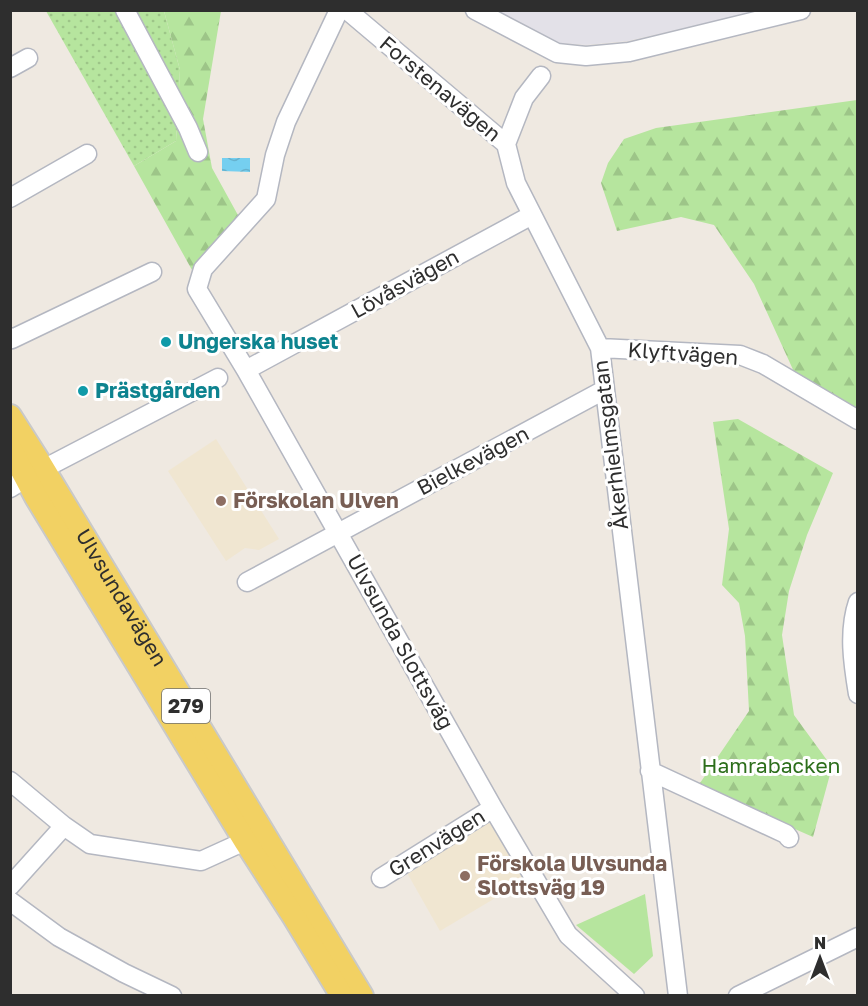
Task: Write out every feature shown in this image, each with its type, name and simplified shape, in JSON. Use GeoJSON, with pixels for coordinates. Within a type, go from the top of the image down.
{"type":"FeatureCollection","features":[{"type":"Feature","properties":{"kind":"main road","name":"Ulvsundavägen"},"geometry":{"type":"LineString","coordinates":[[10,416],[27,479],[266,838],[362,996]]}},
{"type":"Feature","properties":{"kind":"main road","name":"Ulvsundavägen"},"geometry":{"type":"LineString","coordinates":[[10,448],[36,497],[342,996]]}},
{"type":"Feature","properties":{"kind":"street"},"geometry":{"type":"LineString","coordinates":[[124,10],[188,128],[198,153]]}},
{"type":"Feature","properties":{"kind":"street","name":"Ulvsunda Slottsväg"},"geometry":{"type":"LineString","coordinates":[[339,10],[286,122],[275,155],[266,199],[203,269],[197,289],[246,370],[568,935],[635,996]]}},
{"type":"Feature","properties":{"kind":"street","name":"Forstenavägen"},"geometry":{"type":"LineString","coordinates":[[347,10],[506,144]]}},
{"type":"Feature","properties":{"kind":"street"},"geometry":{"type":"LineString","coordinates":[[475,10],[557,53],[586,56],[629,52],[801,10]]}},
{"type":"Feature","properties":{"kind":"street"},"geometry":{"type":"LineString","coordinates":[[10,68],[28,58]]}},
{"type":"Feature","properties":{"kind":"street"},"geometry":{"type":"LineString","coordinates":[[506,144],[524,98],[542,76]]}},
{"type":"Feature","properties":{"kind":"street","name":"Åkerhielmsgatan"},"geometry":{"type":"LineString","coordinates":[[506,144],[516,183],[600,348],[678,996]]}},
{"type":"Feature","properties":{"kind":"street"},"geometry":{"type":"LineString","coordinates":[[10,198],[87,154]]}},
{"type":"Feature","properties":{"kind":"street","name":"Lövåsvägen"},"geometry":{"type":"LineString","coordinates":[[246,370],[532,215]]}},
{"type":"Feature","properties":{"kind":"street"},"geometry":{"type":"LineString","coordinates":[[10,337],[12,339],[152,272]]}},
{"type":"Feature","properties":{"kind":"street","name":"Klyftvägen"},"geometry":{"type":"LineString","coordinates":[[600,348],[740,355],[763,364],[858,420]]}},
{"type":"Feature","properties":{"kind":"street"},"geometry":{"type":"LineString","coordinates":[[27,479],[218,378]]}},
{"type":"Feature","properties":{"kind":"street","name":"Bielkevägen"},"geometry":{"type":"LineString","coordinates":[[247,582],[604,390]]}},
{"type":"Feature","properties":{"kind":"street"},"geometry":{"type":"LineString","coordinates":[[858,602],[854,613],[852,658],[858,694]]}},
{"type":"Feature","properties":{"kind":"street"},"geometry":{"type":"LineString","coordinates":[[650,771],[786,834],[789,838]]}},
{"type":"Feature","properties":{"kind":"street"},"geometry":{"type":"LineString","coordinates":[[10,781],[64,826],[90,844],[201,861],[245,841]]}},
{"type":"Feature","properties":{"kind":"street","name":"Grenvägen"},"geometry":{"type":"LineString","coordinates":[[381,878],[494,808]]}},
{"type":"Feature","properties":{"kind":"street"},"geometry":{"type":"LineString","coordinates":[[10,886],[64,826]]}},
{"type":"Feature","properties":{"kind":"street"},"geometry":{"type":"LineString","coordinates":[[10,901],[59,938],[172,996]]}},
{"type":"Feature","properties":{"kind":"street"},"geometry":{"type":"LineString","coordinates":[[738,996],[858,937]]}},
{"type":"Feature","properties":{"kind":"shaded area"},"geometry":{"type":"Polygon","coordinates":[[[497,11],[757,11],[628,41],[586,45],[560,43],[497,11]]]}},
{"type":"Feature","properties":{"kind":"shaded area","name":"Förskolan Ulven"},"geometry":{"type":"Polygon","coordinates":[[[216,439],[279,539],[259,550],[245,548],[226,561],[168,471],[216,439]]]}},
{"type":"Feature","properties":{"kind":"shaded area","name":"Förskola Ulvsunda Slottsväg 19"},"geometry":{"type":"Polygon","coordinates":[[[488,823],[494,825],[524,881],[440,931],[406,871],[488,823]]]}},
{"type":"Feature","properties":{"kind":"green space"},"geometry":{"type":"Polygon","coordinates":[[[46,11],[164,11],[180,70],[176,141],[134,166],[46,11]]]}},
{"type":"Feature","properties":{"kind":"green space"},"geometry":{"type":"Polygon","coordinates":[[[164,11],[221,11],[203,119],[212,168],[239,217],[192,270],[134,166],[176,141],[180,70],[164,11]]]}},
{"type":"Feature","properties":{"kind":"green space"},"geometry":{"type":"Polygon","coordinates":[[[857,100],[857,411],[795,374],[754,284],[714,225],[681,217],[617,231],[601,183],[608,163],[624,139],[656,128],[857,100]]]}},
{"type":"Feature","properties":{"kind":"green space","name":"Hamrabacken"},"geometry":{"type":"Polygon","coordinates":[[[738,419],[833,473],[807,535],[789,591],[782,635],[794,715],[832,767],[813,837],[698,786],[749,711],[745,636],[739,603],[722,585],[729,529],[713,422],[738,419]]]}},
{"type":"Feature","properties":{"kind":"green space"},"geometry":{"type":"Polygon","coordinates":[[[645,894],[653,956],[634,974],[576,925],[645,894]]]}},
{"type":"Feature","properties":{"kind":"water"},"geometry":{"type":"Polygon","coordinates":[[[222,158],[250,158],[250,172],[222,171],[222,158]]]}},
{"type":"Feature","properties":{"kind":"place","name":"Ungerska huset"},"geometry":{"type":"Point","coordinates":[166,342]}},
{"type":"Feature","properties":{"kind":"place","name":"Prästgården"},"geometry":{"type":"Point","coordinates":[83,391]}},
{"type":"Feature","properties":{"kind":"place","name":"Förskolan Ulven"},"geometry":{"type":"Point","coordinates":[221,501]}},
{"type":"Feature","properties":{"kind":"place","name":"Förskola Ulvsunda Slottsväg 19"},"geometry":{"type":"Point","coordinates":[465,876]}}]}
